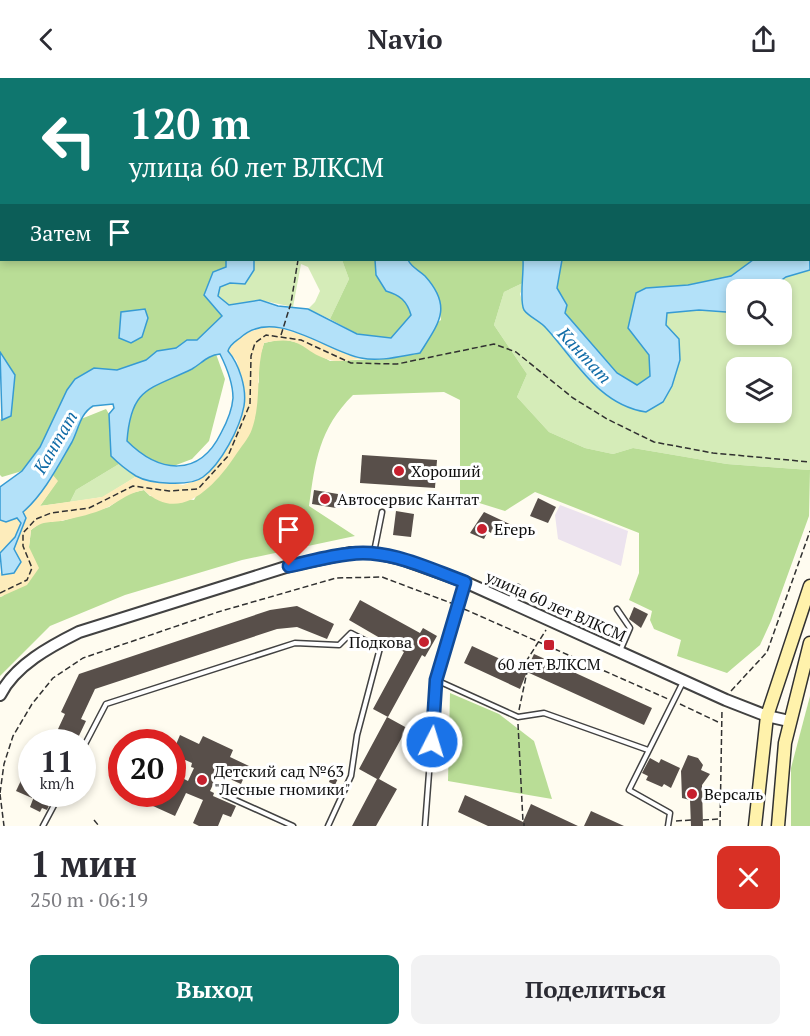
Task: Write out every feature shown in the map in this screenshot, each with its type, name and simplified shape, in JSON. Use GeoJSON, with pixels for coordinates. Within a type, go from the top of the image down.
{"type":"FeatureCollection","features":[{"type":"Feature","properties":{"kind":"main road"},"geometry":{"type":"LineString","coordinates":[[755,826],[767,716],[810,586]]}},
{"type":"Feature","properties":{"kind":"main road"},"geometry":{"type":"LineString","coordinates":[[778,826],[789,721],[810,643]]}},
{"type":"Feature","properties":{"kind":"street","name":"улица 60 лет ВЛКСМ"},"geometry":{"type":"LineString","coordinates":[[0,695],[24,666],[50,647],[79,632],[289,566],[350,553],[374,553],[401,559],[465,582],[726,700],[767,716],[789,721]]}},
{"type":"Feature","properties":{"kind":"lane"},"geometry":{"type":"LineString","coordinates":[[374,553],[382,512]]}},
{"type":"Feature","properties":{"kind":"lane"},"geometry":{"type":"LineString","coordinates":[[425,826],[436,680],[465,582]]}},
{"type":"Feature","properties":{"kind":"lane"},"geometry":{"type":"LineString","coordinates":[[509,602],[518,587]]}},
{"type":"Feature","properties":{"kind":"lane"},"geometry":{"type":"LineString","coordinates":[[617,609],[630,628],[620,652]]}},
{"type":"Feature","properties":{"kind":"lane"},"geometry":{"type":"LineString","coordinates":[[93,729],[106,705],[295,643],[339,645],[351,633],[380,648],[357,735],[351,776],[328,826]]}},
{"type":"Feature","properties":{"kind":"lane"},"geometry":{"type":"LineString","coordinates":[[436,680],[518,717],[544,713],[648,750]]}},
{"type":"Feature","properties":{"kind":"lane"},"geometry":{"type":"LineString","coordinates":[[668,826],[670,813],[629,790],[684,681]]}},
{"type":"Feature","properties":{"kind":"lane"},"geometry":{"type":"LineString","coordinates":[[222,794],[292,826]]}},
{"type":"Feature","properties":{"kind":"lane"},"geometry":{"type":"LineString","coordinates":[[43,826],[53,807]]}},
{"type":"Feature","properties":{"kind":"path"},"geometry":{"type":"LineString","coordinates":[[281,336],[291,303],[298,261]]}},
{"type":"Feature","properties":{"kind":"path"},"geometry":{"type":"LineString","coordinates":[[0,593],[27,580],[32,568],[23,546],[23,533],[36,519],[51,513],[89,508],[133,486],[169,491],[198,489],[228,456],[250,404],[251,356],[255,343],[266,335],[301,340],[351,363],[397,364],[494,344],[516,352],[573,398],[607,419],[654,442],[713,453],[810,462]]}},
{"type":"Feature","properties":{"kind":"path"},"geometry":{"type":"LineString","coordinates":[[720,826],[721,712],[733,685],[767,652],[810,531]]}},
{"type":"Feature","properties":{"kind":"path"},"geometry":{"type":"LineString","coordinates":[[524,823],[518,717],[527,672]]}},
{"type":"Feature","properties":{"kind":"path"},"geometry":{"type":"LineString","coordinates":[[0,794],[4,826]]}},
{"type":"Feature","properties":{"kind":"path"},"geometry":{"type":"LineString","coordinates":[[703,820],[720,819]]}},
{"type":"Feature","properties":{"kind":"path"},"geometry":{"type":"LineString","coordinates":[[94,820],[99,826]]}},
{"type":"Feature","properties":{"kind":"path"},"geometry":{"type":"LineString","coordinates":[[676,821],[691,820]]}},
{"type":"Feature","properties":{"kind":"shaded area"},"geometry":{"type":"Polygon","coordinates":[[[560,505],[628,531],[621,566],[558,539],[555,515],[560,505]]]}},
{"type":"Feature","properties":{"kind":"green space"},"geometry":{"type":"Polygon","coordinates":[[[0,261],[226,261],[226,267],[213,272],[204,295],[223,316],[197,340],[187,340],[176,348],[157,351],[146,360],[117,370],[94,368],[75,379],[67,390],[40,447],[22,471],[2,477],[0,475],[0,419],[2,420],[13,391],[15,375],[0,352],[0,261]]]}},
{"type":"Feature","properties":{"kind":"green space"},"geometry":{"type":"Polygon","coordinates":[[[254,261],[342,261],[349,279],[330,319],[308,309],[315,302],[320,291],[308,267],[301,264],[293,307],[260,300],[229,305],[218,296],[220,287],[254,270],[254,261]]]}},
{"type":"Feature","properties":{"kind":"green space"},"geometry":{"type":"Polygon","coordinates":[[[342,261],[375,261],[376,275],[386,291],[395,294],[405,302],[411,315],[391,338],[357,334],[330,319],[349,279],[342,261]]]}},
{"type":"Feature","properties":{"kind":"green space"},"geometry":{"type":"Polygon","coordinates":[[[409,261],[523,261],[525,282],[504,292],[494,325],[527,374],[517,397],[549,432],[585,448],[613,454],[633,448],[727,464],[810,470],[809,516],[760,645],[727,673],[677,656],[681,640],[654,629],[650,620],[652,611],[629,600],[639,573],[639,533],[535,492],[505,511],[460,497],[460,400],[444,392],[353,395],[333,420],[320,446],[309,506],[355,536],[242,560],[125,595],[50,626],[0,676],[0,597],[3,596],[29,547],[31,530],[44,520],[62,521],[109,507],[127,494],[144,490],[150,496],[194,500],[259,382],[259,359],[264,343],[282,339],[299,343],[330,361],[382,359],[441,320],[438,300],[431,283],[409,261]]]}},
{"type":"Feature","properties":{"kind":"green space"},"geometry":{"type":"Polygon","coordinates":[[[562,261],[752,261],[731,276],[688,285],[646,288],[628,328],[649,355],[650,376],[637,385],[617,373],[565,313],[567,305],[557,288],[562,261]]]}},
{"type":"Feature","properties":{"kind":"green space"},"geometry":{"type":"Polygon","coordinates":[[[810,270],[810,470],[727,464],[633,448],[613,454],[585,448],[549,432],[517,397],[527,374],[494,325],[504,292],[525,282],[520,294],[525,310],[545,327],[588,375],[646,412],[657,405],[670,389],[675,372],[679,339],[666,325],[667,313],[699,310],[726,312],[726,345],[792,345],[792,279],[783,279],[810,270]]]}},
{"type":"Feature","properties":{"kind":"green space"},"geometry":{"type":"Polygon","coordinates":[[[216,354],[225,379],[209,441],[192,459],[171,467],[144,458],[127,441],[129,423],[138,400],[154,386],[216,354]]]}},
{"type":"Feature","properties":{"kind":"green space"},"geometry":{"type":"Polygon","coordinates":[[[106,409],[109,414],[111,456],[119,464],[76,490],[70,502],[40,506],[57,481],[52,474],[73,439],[81,419],[106,409]]]}},
{"type":"Feature","properties":{"kind":"green space"},"geometry":{"type":"Polygon","coordinates":[[[119,464],[137,476],[103,497],[70,502],[76,490],[119,464]]]}},
{"type":"Feature","properties":{"kind":"green space"},"geometry":{"type":"Polygon","coordinates":[[[450,693],[499,714],[534,741],[552,799],[448,781],[450,693]]]}},
{"type":"Feature","properties":{"kind":"green space"},"geometry":{"type":"Polygon","coordinates":[[[810,696],[810,826],[791,826],[791,768],[810,696]]]}},
{"type":"Feature","properties":{"kind":"sand"},"geometry":{"type":"Polygon","coordinates":[[[271,326],[318,339],[362,359],[334,361],[320,357],[295,342],[264,343],[261,354],[257,408],[252,429],[227,468],[207,489],[183,503],[170,504],[157,500],[144,490],[94,513],[40,524],[31,530],[29,547],[39,568],[27,585],[0,597],[0,572],[2,575],[21,563],[14,549],[23,526],[22,512],[42,491],[52,474],[58,481],[40,506],[102,497],[137,476],[183,485],[202,478],[244,406],[237,361],[228,351],[240,337],[271,326]]]}},
{"type":"Feature","properties":{"kind":"sand"},"geometry":{"type":"Polygon","coordinates":[[[17,518],[21,523],[15,537],[0,553],[0,520],[6,522],[17,518]]]}},
{"type":"Feature","properties":{"kind":"water","name":"Кантат"},"geometry":{"type":"Polygon","coordinates":[[[226,261],[254,261],[254,270],[245,284],[230,283],[220,287],[218,296],[229,305],[260,300],[278,306],[308,309],[357,334],[391,338],[411,315],[402,299],[386,291],[376,275],[375,261],[409,261],[434,287],[441,306],[440,315],[433,333],[420,353],[390,358],[361,358],[284,329],[268,327],[254,329],[240,338],[231,345],[228,351],[239,369],[243,384],[245,399],[242,415],[223,455],[210,471],[197,480],[180,483],[160,482],[142,479],[130,472],[111,456],[109,414],[114,408],[113,404],[93,406],[82,417],[72,442],[50,479],[38,497],[23,512],[26,518],[14,549],[21,562],[14,573],[2,575],[0,553],[15,537],[21,523],[17,518],[6,522],[0,520],[0,487],[22,471],[40,447],[67,390],[75,379],[94,368],[117,370],[146,360],[157,351],[176,348],[187,340],[197,340],[222,316],[204,295],[213,272],[226,267],[226,261]],[[220,354],[154,387],[138,400],[133,410],[127,441],[152,460],[165,464],[178,466],[190,464],[202,458],[212,448],[221,433],[232,407],[232,387],[220,354]]]}},
{"type":"Feature","properties":{"kind":"water","name":"Кантат"},"geometry":{"type":"Polygon","coordinates":[[[523,261],[562,261],[557,288],[567,305],[565,313],[617,373],[637,385],[650,376],[649,355],[628,328],[636,293],[646,288],[688,285],[731,276],[752,261],[810,261],[810,270],[783,279],[726,279],[726,312],[699,310],[667,313],[666,325],[679,339],[680,360],[672,386],[663,402],[646,412],[629,408],[602,391],[578,367],[546,328],[524,310],[523,261]]]}},
{"type":"Feature","properties":{"kind":"water"},"geometry":{"type":"Polygon","coordinates":[[[145,309],[148,318],[142,337],[131,343],[119,338],[121,312],[145,309]]]}},
{"type":"Feature","properties":{"kind":"water"},"geometry":{"type":"Polygon","coordinates":[[[0,352],[15,375],[11,416],[2,420],[0,352]]]}},
{"type":"Feature","properties":{"kind":"building","name":"Хороший"},"geometry":{"type":"Polygon","coordinates":[[[362,455],[437,460],[435,488],[360,483],[362,455]]]}},
{"type":"Feature","properties":{"kind":"building","name":"Автосервис Кантат"},"geometry":{"type":"Polygon","coordinates":[[[314,490],[338,494],[336,508],[312,504],[314,490]]]}},
{"type":"Feature","properties":{"kind":"building"},"geometry":{"type":"Polygon","coordinates":[[[538,498],[556,507],[548,523],[530,516],[538,498]]]}},
{"type":"Feature","properties":{"kind":"building"},"geometry":{"type":"Polygon","coordinates":[[[396,511],[414,514],[411,537],[393,535],[396,511]]]}},
{"type":"Feature","properties":{"kind":"building"},"geometry":{"type":"Polygon","coordinates":[[[484,512],[514,526],[509,537],[492,529],[491,533],[488,531],[484,539],[470,533],[484,512]]]}},
{"type":"Feature","properties":{"kind":"building"},"geometry":{"type":"Polygon","coordinates":[[[360,600],[420,633],[423,628],[437,636],[425,657],[422,655],[388,717],[373,709],[404,652],[349,620],[360,600]]]}},
{"type":"Feature","properties":{"kind":"building"},"geometry":{"type":"Polygon","coordinates":[[[297,606],[334,624],[327,639],[297,627],[277,629],[95,689],[81,719],[86,721],[82,729],[58,729],[65,714],[61,712],[79,674],[270,610],[297,606]]]}},
{"type":"Feature","properties":{"kind":"building"},"geometry":{"type":"Polygon","coordinates":[[[634,607],[648,614],[641,628],[629,619],[634,607]]]}},
{"type":"Feature","properties":{"kind":"building"},"geometry":{"type":"Polygon","coordinates":[[[472,646],[526,671],[534,654],[652,708],[644,725],[527,672],[520,689],[464,663],[472,646]]]}},
{"type":"Feature","properties":{"kind":"building"},"geometry":{"type":"Polygon","coordinates":[[[387,717],[407,728],[379,779],[397,789],[376,826],[352,826],[377,779],[359,769],[387,717]]]}},
{"type":"Feature","properties":{"kind":"building","name":"Детский сад №63 \"Лесные гномики\""},"geometry":{"type":"Polygon","coordinates":[[[203,736],[233,750],[230,757],[249,766],[241,784],[221,775],[219,779],[216,778],[210,791],[214,793],[213,796],[236,806],[231,817],[223,814],[218,826],[199,826],[193,823],[203,800],[186,793],[186,780],[188,781],[194,768],[191,767],[192,763],[186,760],[186,738],[199,744],[203,736]]]}},
{"type":"Feature","properties":{"kind":"building","name":"Версаль"},"geometry":{"type":"Polygon","coordinates":[[[688,755],[698,758],[703,765],[701,770],[710,774],[702,785],[703,826],[691,826],[690,800],[682,798],[681,771],[688,755]]]}},
{"type":"Feature","properties":{"kind":"building"},"geometry":{"type":"Polygon","coordinates":[[[650,758],[659,763],[661,759],[680,768],[671,788],[646,780],[648,776],[642,773],[650,758]]]}},
{"type":"Feature","properties":{"kind":"building"},"geometry":{"type":"Polygon","coordinates":[[[335,767],[342,770],[335,785],[329,782],[335,767]]]}},
{"type":"Feature","properties":{"kind":"building"},"geometry":{"type":"Polygon","coordinates":[[[465,795],[523,822],[531,804],[578,826],[488,826],[458,812],[465,795]]]}},
{"type":"Feature","properties":{"kind":"building"},"geometry":{"type":"Polygon","coordinates":[[[30,807],[48,807],[47,810],[42,808],[40,812],[30,807]]]}},
{"type":"Feature","properties":{"kind":"building","name":"Детский сад №63 \"Лесные гномики\""},"geometry":{"type":"Polygon","coordinates":[[[155,807],[179,807],[175,816],[155,807]]]}},
{"type":"Feature","properties":{"kind":"building"},"geometry":{"type":"Polygon","coordinates":[[[591,811],[624,826],[584,826],[591,811]]]}},
{"type":"Feature","properties":{"kind":"place","name":"Хороший"},"geometry":{"type":"Point","coordinates":[399,471]}},
{"type":"Feature","properties":{"kind":"place","name":"Автосервис Кантат"},"geometry":{"type":"Point","coordinates":[325,499]}},
{"type":"Feature","properties":{"kind":"place","name":"Егерь"},"geometry":{"type":"Point","coordinates":[482,529]}},
{"type":"Feature","properties":{"kind":"place","name":"Подкова"},"geometry":{"type":"Point","coordinates":[424,642]}},
{"type":"Feature","properties":{"kind":"place","name":"60 лет ВЛКСМ"},"geometry":{"type":"Point","coordinates":[549,645]}},
{"type":"Feature","properties":{"kind":"place","name":"Детский сад №63 \"Лесные гномики\""},"geometry":{"type":"Point","coordinates":[202,780]}},
{"type":"Feature","properties":{"kind":"place","name":"Версаль"},"geometry":{"type":"Point","coordinates":[692,794]}},
{"type":"Feature","properties":{"kind":"route"},"geometry":{"type":"LineString","coordinates":[[289,566],[350,553],[374,553],[401,559],[465,582],[436,680],[432,742]]}}]}
